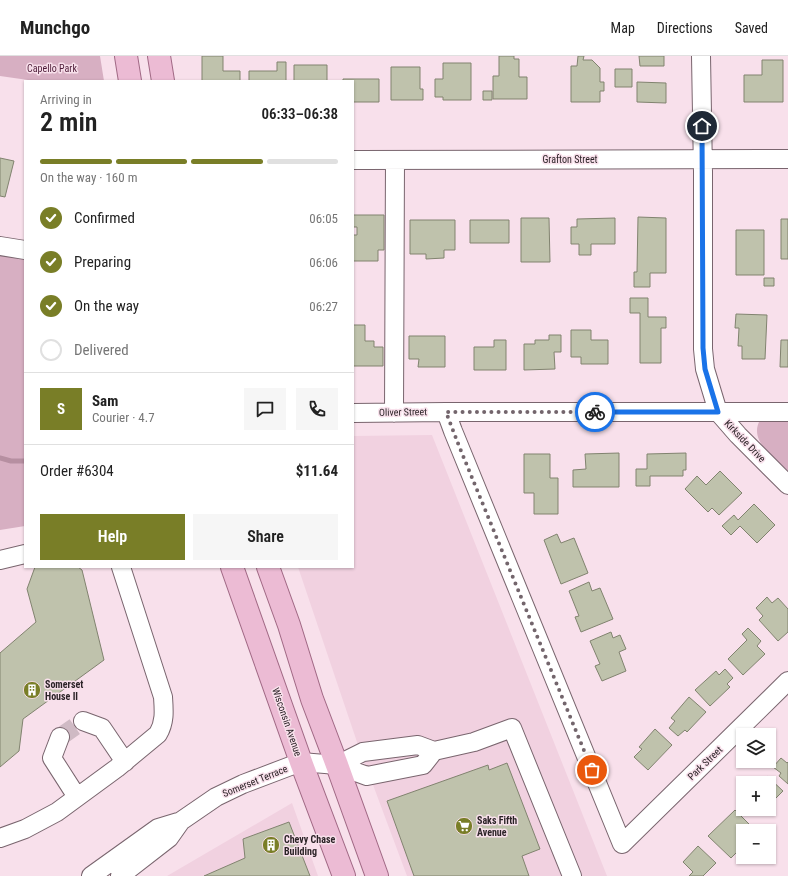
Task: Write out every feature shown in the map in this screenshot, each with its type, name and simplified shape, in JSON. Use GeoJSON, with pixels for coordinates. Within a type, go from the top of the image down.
{"type":"FeatureCollection","features":[{"type":"Feature","properties":{"kind":"main road"},"geometry":{"type":"LineString","coordinates":[[126,56],[130,80]]}},
{"type":"Feature","properties":{"kind":"main road"},"geometry":{"type":"LineString","coordinates":[[159,56],[163,80]]}},
{"type":"Feature","properties":{"kind":"main road","name":"Wisconsin Avenue"},"geometry":{"type":"LineString","coordinates":[[232,568],[301,762],[344,876]]}},
{"type":"Feature","properties":{"kind":"main road"},"geometry":{"type":"LineString","coordinates":[[268,568],[289,625],[312,699],[378,876]]}},
{"type":"Feature","properties":{"kind":"street","name":"Kirkside Drive"},"geometry":{"type":"LineString","coordinates":[[701,56],[703,159],[703,348],[705,369],[718,412],[738,435],[788,485]]}},
{"type":"Feature","properties":{"kind":"street","name":"Grafton Street"},"geometry":{"type":"LineString","coordinates":[[354,160],[788,159]]}},
{"type":"Feature","properties":{"kind":"street"},"geometry":{"type":"LineString","coordinates":[[394,413],[395,160]]}},
{"type":"Feature","properties":{"kind":"street"},"geometry":{"type":"LineString","coordinates":[[0,246],[24,250]]}},
{"type":"Feature","properties":{"kind":"street","name":"Park Street"},"geometry":{"type":"LineString","coordinates":[[446,412],[622,844],[788,682]]}},
{"type":"Feature","properties":{"kind":"street","name":"Oliver Street"},"geometry":{"type":"LineString","coordinates":[[354,413],[788,412]]}},
{"type":"Feature","properties":{"kind":"street"},"geometry":{"type":"LineString","coordinates":[[0,560],[24,554]]}},
{"type":"Feature","properties":{"kind":"street"},"geometry":{"type":"LineString","coordinates":[[0,838],[25,829],[57,812],[124,762],[158,734],[164,720],[163,697],[121,568]]}},
{"type":"Feature","properties":{"kind":"street"},"geometry":{"type":"LineString","coordinates":[[83,721],[102,728],[124,762]]}},
{"type":"Feature","properties":{"kind":"street"},"geometry":{"type":"LineString","coordinates":[[337,765],[363,752],[418,745],[434,751],[474,742],[512,728],[572,876]]}},
{"type":"Feature","properties":{"kind":"street"},"geometry":{"type":"LineString","coordinates":[[60,737],[52,758],[77,797]]}},
{"type":"Feature","properties":{"kind":"street","name":"Somerset Terrace"},"geometry":{"type":"LineString","coordinates":[[97,874],[158,828],[181,821],[216,797],[243,784],[301,762],[337,765],[367,776],[423,765],[434,751]]}},
{"type":"Feature","properties":{"kind":"street","name":"Somerset Terrace"},"geometry":{"type":"LineString","coordinates":[[120,876],[169,838],[181,821]]}},
{"type":"Feature","properties":{"kind":"shaded area"},"geometry":{"type":"Polygon","coordinates":[[[432,435],[607,876],[407,876],[357,742],[298,568],[354,568],[354,436],[432,435]]]}},
{"type":"Feature","properties":{"kind":"shaded area"},"geometry":{"type":"Polygon","coordinates":[[[292,803],[318,876],[167,876],[292,803]]]}},
{"type":"Feature","properties":{"kind":"green space","name":"Capello Park"},"geometry":{"type":"Polygon","coordinates":[[[0,56],[100,56],[104,80],[28,80],[0,76],[0,56]]]}},
{"type":"Feature","properties":{"kind":"green space"},"geometry":{"type":"Polygon","coordinates":[[[0,255],[24,259],[24,526],[0,530],[0,255]]]}},
{"type":"Feature","properties":{"kind":"green space"},"geometry":{"type":"Polygon","coordinates":[[[788,417],[788,471],[770,455],[760,442],[757,435],[757,428],[760,420],[788,417]]]}},
{"type":"Feature","properties":{"kind":"building"},"geometry":{"type":"Polygon","coordinates":[[[202,56],[223,56],[223,71],[240,71],[240,80],[202,80],[202,56]]]}},
{"type":"Feature","properties":{"kind":"building"},"geometry":{"type":"Polygon","coordinates":[[[499,56],[514,56],[514,59],[519,59],[519,77],[527,77],[527,99],[493,99],[493,76],[499,76],[499,56]]]}},
{"type":"Feature","properties":{"kind":"building"},"geometry":{"type":"Polygon","coordinates":[[[578,56],[584,56],[583,60],[592,60],[600,68],[600,82],[604,82],[604,91],[600,91],[600,102],[571,102],[571,66],[577,66],[578,56]]]}},
{"type":"Feature","properties":{"kind":"building"},"geometry":{"type":"Polygon","coordinates":[[[639,56],[664,56],[664,66],[640,66],[639,56]]]}},
{"type":"Feature","properties":{"kind":"building"},"geometry":{"type":"Polygon","coordinates":[[[762,60],[783,60],[783,102],[744,102],[744,75],[762,75],[762,60]]]}},
{"type":"Feature","properties":{"kind":"building"},"geometry":{"type":"Polygon","coordinates":[[[277,62],[286,62],[286,80],[249,80],[249,71],[277,71],[277,62]]]}},
{"type":"Feature","properties":{"kind":"building"},"geometry":{"type":"Polygon","coordinates":[[[443,63],[471,63],[471,100],[443,100],[443,97],[435,97],[435,79],[443,79],[443,63]]]}},
{"type":"Feature","properties":{"kind":"building"},"geometry":{"type":"Polygon","coordinates":[[[294,65],[327,65],[327,80],[294,80],[294,65]]]}},
{"type":"Feature","properties":{"kind":"building"},"geometry":{"type":"Polygon","coordinates":[[[391,67],[420,67],[420,89],[423,89],[423,100],[391,100],[391,67]]]}},
{"type":"Feature","properties":{"kind":"building"},"geometry":{"type":"Polygon","coordinates":[[[615,69],[632,69],[632,87],[615,87],[615,69]]]}},
{"type":"Feature","properties":{"kind":"building"},"geometry":{"type":"Polygon","coordinates":[[[379,79],[379,102],[354,102],[354,80],[343,80],[379,79]]]}},
{"type":"Feature","properties":{"kind":"building"},"geometry":{"type":"Polygon","coordinates":[[[637,82],[666,83],[666,103],[637,102],[637,82]]]}},
{"type":"Feature","properties":{"kind":"building"},"geometry":{"type":"Polygon","coordinates":[[[483,91],[492,91],[492,100],[483,100],[483,91]]]}},
{"type":"Feature","properties":{"kind":"building"},"geometry":{"type":"Polygon","coordinates":[[[0,158],[14,161],[5,197],[0,196],[0,158]]]}},
{"type":"Feature","properties":{"kind":"building"},"geometry":{"type":"Polygon","coordinates":[[[354,215],[384,215],[384,250],[378,250],[378,261],[354,261],[354,235],[357,235],[357,227],[354,227],[354,215]]]}},
{"type":"Feature","properties":{"kind":"building"},"geometry":{"type":"Polygon","coordinates":[[[638,217],[666,218],[666,273],[650,273],[650,287],[634,287],[634,272],[637,272],[638,217]]]}},
{"type":"Feature","properties":{"kind":"building"},"geometry":{"type":"Polygon","coordinates":[[[521,218],[549,218],[550,262],[521,262],[521,218]]]}},
{"type":"Feature","properties":{"kind":"building"},"geometry":{"type":"Polygon","coordinates":[[[615,218],[615,244],[591,244],[591,255],[579,255],[579,244],[571,244],[571,227],[577,227],[577,219],[615,218]]]}},
{"type":"Feature","properties":{"kind":"building"},"geometry":{"type":"Polygon","coordinates":[[[781,219],[788,219],[788,259],[781,259],[781,219]]]}},
{"type":"Feature","properties":{"kind":"building"},"geometry":{"type":"Polygon","coordinates":[[[410,220],[455,220],[455,250],[444,250],[444,258],[426,259],[426,254],[410,254],[410,220]]]}},
{"type":"Feature","properties":{"kind":"building"},"geometry":{"type":"Polygon","coordinates":[[[470,220],[509,220],[509,243],[470,243],[470,220]]]}},
{"type":"Feature","properties":{"kind":"building"},"geometry":{"type":"Polygon","coordinates":[[[736,230],[764,230],[764,275],[736,275],[736,230]]]}},
{"type":"Feature","properties":{"kind":"building"},"geometry":{"type":"Polygon","coordinates":[[[764,278],[774,278],[774,286],[764,286],[764,278]]]}},
{"type":"Feature","properties":{"kind":"building"},"geometry":{"type":"Polygon","coordinates":[[[630,298],[648,298],[648,317],[666,317],[666,328],[661,328],[661,363],[640,363],[640,313],[630,313],[630,298]]]}},
{"type":"Feature","properties":{"kind":"building"},"geometry":{"type":"Polygon","coordinates":[[[736,314],[767,315],[765,359],[742,359],[742,346],[738,346],[739,328],[735,328],[736,314]]]}},
{"type":"Feature","properties":{"kind":"building"},"geometry":{"type":"Polygon","coordinates":[[[354,325],[365,325],[365,341],[374,341],[374,347],[383,347],[383,366],[354,366],[354,325]]]}},
{"type":"Feature","properties":{"kind":"building"},"geometry":{"type":"Polygon","coordinates":[[[571,330],[591,330],[591,340],[608,340],[608,364],[581,364],[581,357],[571,357],[571,330]]]}},
{"type":"Feature","properties":{"kind":"building"},"geometry":{"type":"Polygon","coordinates":[[[549,335],[561,335],[561,352],[554,352],[555,369],[524,370],[524,344],[535,344],[535,340],[549,340],[549,335]]]}},
{"type":"Feature","properties":{"kind":"building"},"geometry":{"type":"Polygon","coordinates":[[[409,336],[445,336],[445,367],[418,367],[419,359],[409,359],[409,336]]]}},
{"type":"Feature","properties":{"kind":"building"},"geometry":{"type":"Polygon","coordinates":[[[494,340],[506,340],[506,370],[474,370],[474,347],[494,347],[494,340]]]}},
{"type":"Feature","properties":{"kind":"building"},"geometry":{"type":"Polygon","coordinates":[[[781,340],[788,340],[788,367],[780,367],[781,340]]]}},
{"type":"Feature","properties":{"kind":"building"},"geometry":{"type":"Polygon","coordinates":[[[619,453],[619,487],[573,487],[573,470],[586,469],[585,454],[619,453]]]}},
{"type":"Feature","properties":{"kind":"building"},"geometry":{"type":"Polygon","coordinates":[[[686,453],[686,470],[683,470],[683,476],[650,476],[650,486],[636,486],[636,469],[647,469],[647,454],[686,453]]]}},
{"type":"Feature","properties":{"kind":"building"},"geometry":{"type":"Polygon","coordinates":[[[524,454],[550,454],[550,478],[558,478],[558,514],[534,514],[534,493],[524,493],[524,454]]]}},
{"type":"Feature","properties":{"kind":"building"},"geometry":{"type":"Polygon","coordinates":[[[720,471],[742,493],[719,515],[712,508],[708,512],[685,489],[697,476],[706,485],[720,471]]]}},
{"type":"Feature","properties":{"kind":"building"},"geometry":{"type":"Polygon","coordinates":[[[754,504],[775,525],[757,543],[740,526],[731,535],[722,526],[734,515],[738,520],[754,504]]]}},
{"type":"Feature","properties":{"kind":"building"},"geometry":{"type":"Polygon","coordinates":[[[557,534],[561,543],[574,538],[588,573],[561,584],[544,540],[557,534]]]}},
{"type":"Feature","properties":{"kind":"building","name":"Somerset House II"},"geometry":{"type":"Polygon","coordinates":[[[35,568],[79,568],[82,570],[104,660],[23,719],[19,751],[0,767],[0,653],[36,622],[27,589],[35,568]]]}},
{"type":"Feature","properties":{"kind":"building"},"geometry":{"type":"Polygon","coordinates":[[[589,582],[592,591],[600,588],[613,619],[581,632],[575,617],[579,616],[569,591],[589,582]]]}},
{"type":"Feature","properties":{"kind":"building"},"geometry":{"type":"Polygon","coordinates":[[[767,597],[772,603],[778,598],[788,609],[788,632],[778,641],[759,620],[763,616],[756,608],[767,597]]]}},
{"type":"Feature","properties":{"kind":"building"},"geometry":{"type":"Polygon","coordinates":[[[748,628],[761,641],[757,646],[765,654],[743,675],[728,659],[747,640],[742,634],[748,628]]]}},
{"type":"Feature","properties":{"kind":"building"},"geometry":{"type":"Polygon","coordinates":[[[611,632],[613,638],[620,635],[626,649],[619,652],[626,671],[602,681],[595,666],[600,664],[590,641],[611,632]]]}},
{"type":"Feature","properties":{"kind":"building"},"geometry":{"type":"Polygon","coordinates":[[[725,669],[733,678],[727,684],[730,687],[710,706],[695,690],[716,671],[719,675],[725,669]]]}},
{"type":"Feature","properties":{"kind":"building"},"geometry":{"type":"Polygon","coordinates":[[[689,697],[706,712],[687,732],[685,730],[678,736],[669,728],[675,721],[671,718],[689,697]]]}},
{"type":"Feature","properties":{"kind":"building"},"geometry":{"type":"Polygon","coordinates":[[[655,729],[672,745],[648,770],[634,757],[642,749],[639,747],[655,729]]]}},
{"type":"Feature","properties":{"kind":"building"},"geometry":{"type":"Polygon","coordinates":[[[781,758],[787,763],[788,762],[788,784],[779,776],[781,773],[774,768],[776,768],[776,764],[781,758]]]}},
{"type":"Feature","properties":{"kind":"building","name":"Saks Fifth Avenue"},"geometry":{"type":"Polygon","coordinates":[[[507,763],[540,849],[522,856],[529,876],[414,876],[387,801],[488,765],[489,770],[507,763]]]}},
{"type":"Feature","properties":{"kind":"building"},"geometry":{"type":"Polygon","coordinates":[[[776,784],[783,791],[776,798],[776,784]]]}},
{"type":"Feature","properties":{"kind":"building"},"geometry":{"type":"Polygon","coordinates":[[[735,810],[736,816],[741,816],[749,824],[736,824],[736,853],[731,858],[708,836],[735,810]]]}},
{"type":"Feature","properties":{"kind":"building","name":"Chevy Chase Building"},"geometry":{"type":"Polygon","coordinates":[[[289,822],[310,876],[204,876],[245,858],[243,839],[289,822]]]}},
{"type":"Feature","properties":{"kind":"building"},"geometry":{"type":"Polygon","coordinates":[[[698,846],[716,863],[703,876],[689,876],[693,872],[683,862],[698,846]]]}},
{"type":"Feature","properties":{"kind":"waterway"},"geometry":{"type":"LineString","coordinates":[[0,458],[11,461],[24,461]]}},
{"type":"Feature","properties":{"kind":"tunnel"},"geometry":{"type":"LineString","coordinates":[[60,737],[83,721]]}},
{"type":"Feature","properties":{"kind":"way so far"},"geometry":{"type":"LineString","coordinates":[[592,770],[446,412],[595,412]]}},
{"type":"Feature","properties":{"kind":"place","name":"Somerset House II"},"geometry":{"type":"Point","coordinates":[32,690]}},
{"type":"Feature","properties":{"kind":"place","name":"Saks Fifth Avenue"},"geometry":{"type":"Point","coordinates":[464,826]}},
{"type":"Feature","properties":{"kind":"place","name":"Chevy Chase Building"},"geometry":{"type":"Point","coordinates":[271,845]}},
{"type":"Feature","properties":{"kind":"route"},"geometry":{"type":"LineString","coordinates":[[595,412],[718,412],[705,369],[703,348],[702,126]]}}]}
